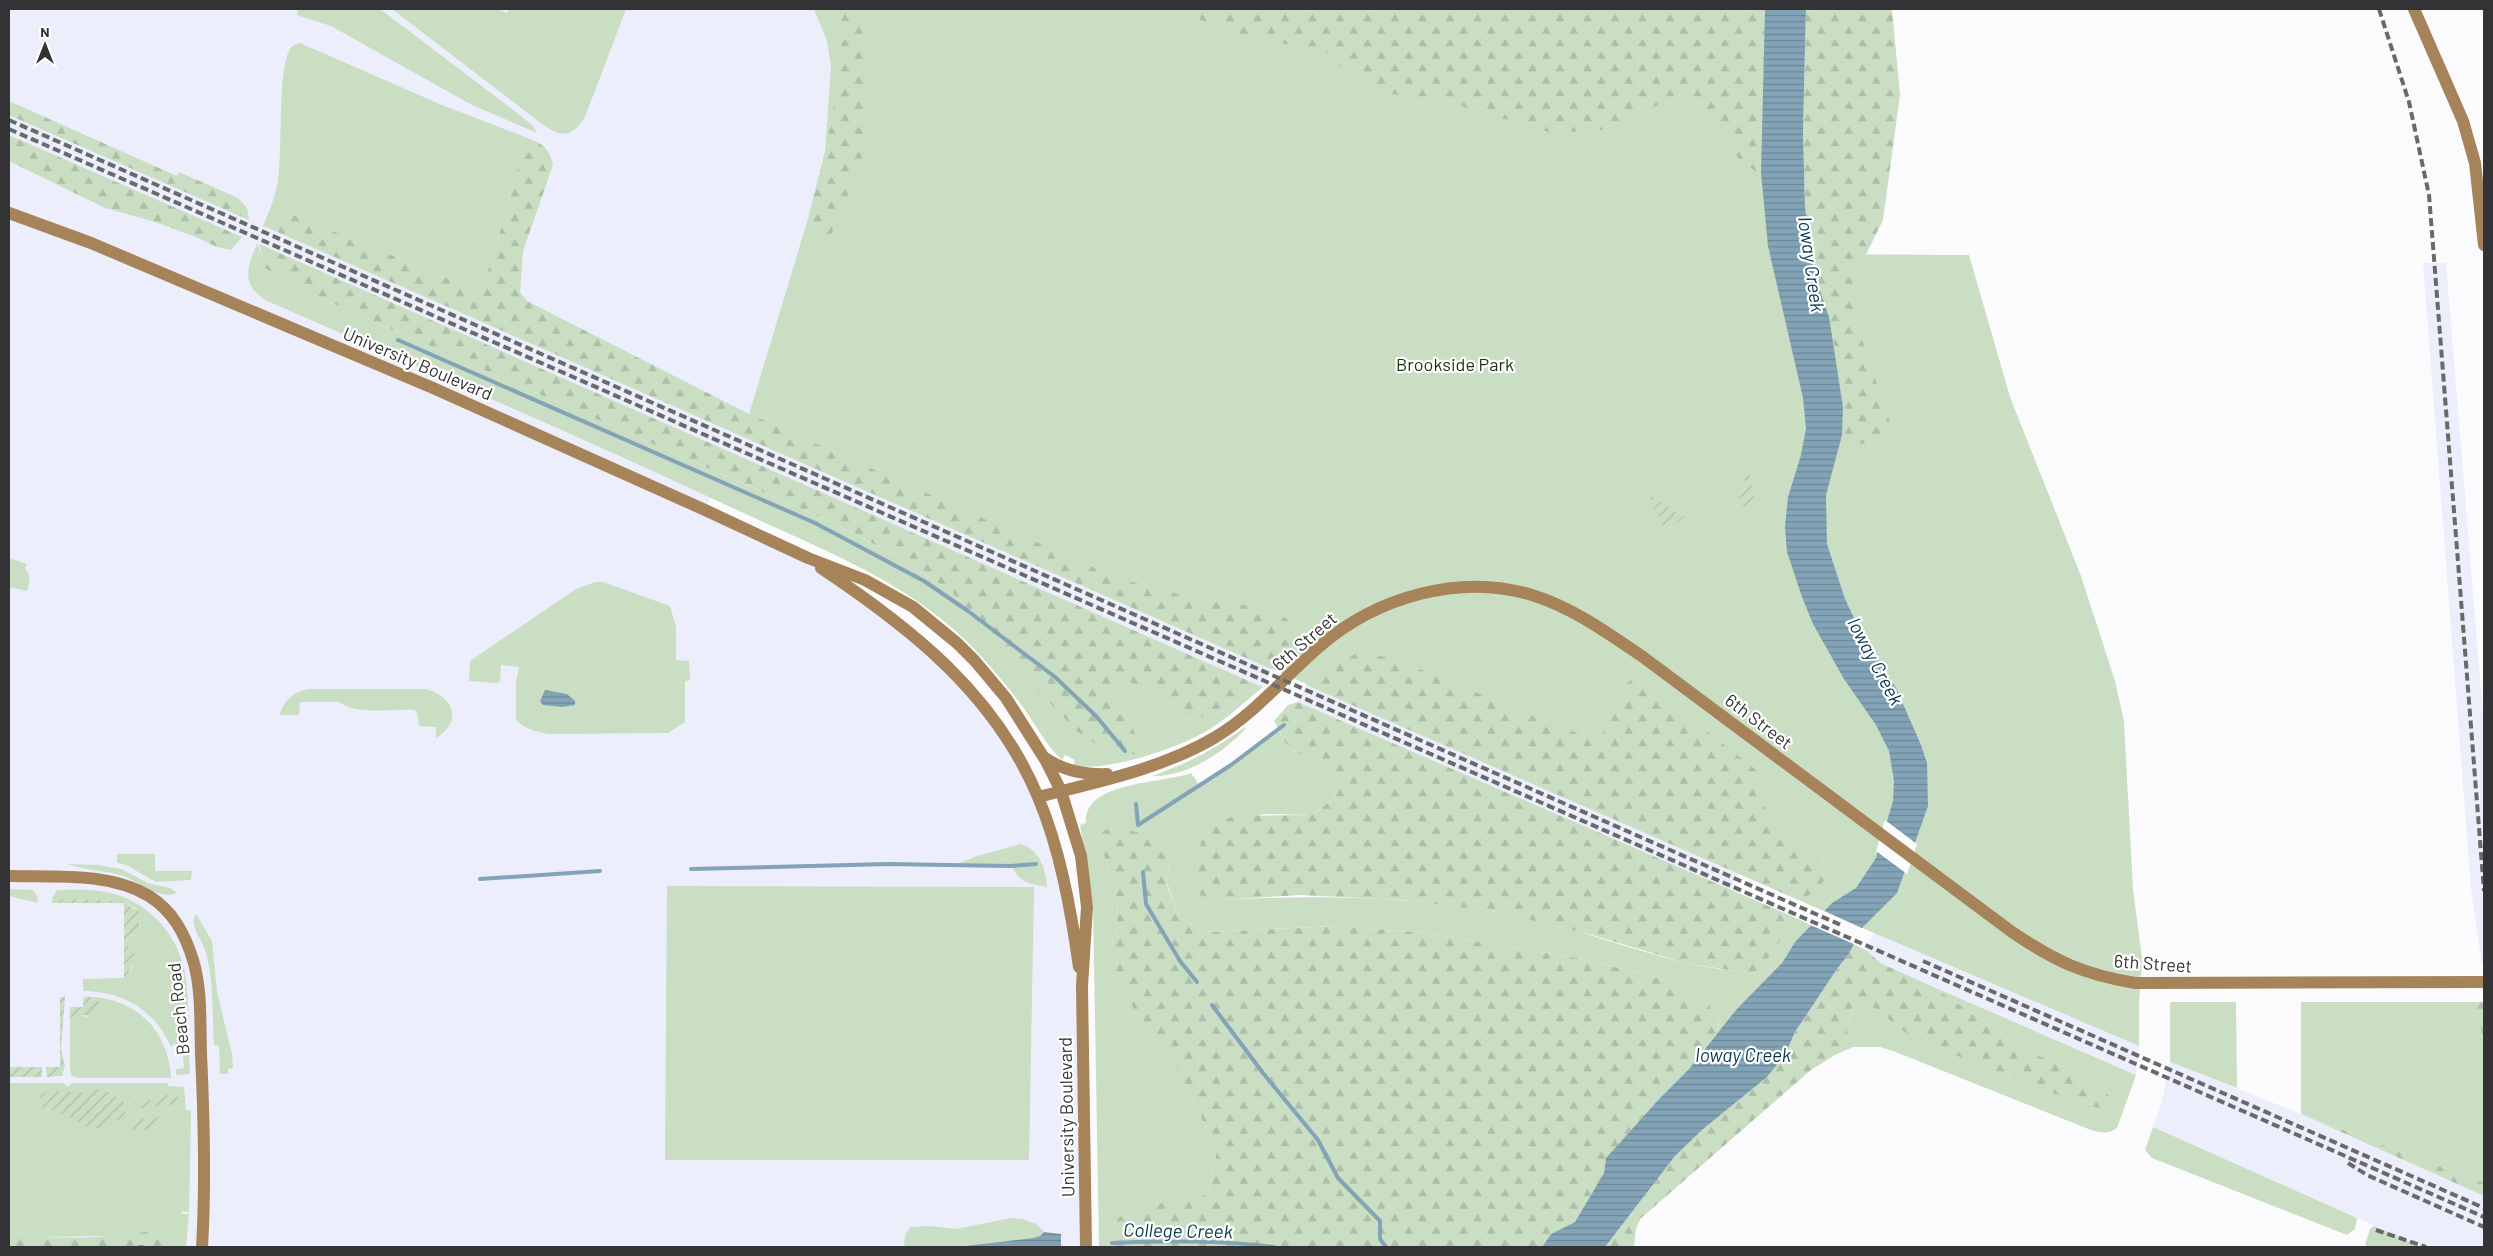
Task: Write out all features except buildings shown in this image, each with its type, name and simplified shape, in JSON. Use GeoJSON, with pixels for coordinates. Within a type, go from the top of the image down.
{"type":"FeatureCollection","features":[{"type":"Feature","properties":{"kind":"main road"},"geometry":{"type":"LineString","coordinates":[[2414,9],[2465,130],[2475,163],[2484,245]]}},
{"type":"Feature","properties":{"kind":"main road","name":"University Boulevard"},"geometry":{"type":"LineString","coordinates":[[9,213],[91,243],[433,388],[665,491],[808,558],[865,580],[890,592],[944,631],[991,678],[1020,718],[1061,791],[1081,856],[1087,914],[1082,986],[1086,1247]]}},
{"type":"Feature","properties":{"kind":"main road","name":"University Boulevard"},"geometry":{"type":"LineString","coordinates":[[808,558],[903,625],[963,683],[1002,731],[1038,797],[1062,878],[1082,986]]}},
{"type":"Feature","properties":{"kind":"main road","name":"6th Street"},"geometry":{"type":"LineString","coordinates":[[1038,797],[1124,774],[1182,753],[1214,738],[1262,702],[1342,628],[1384,605],[1435,590],[1466,588],[1512,591],[1534,596],[1572,611],[1643,657],[1934,874],[2048,956],[2094,976],[2150,984],[2484,982]]}},
{"type":"Feature","properties":{"kind":"main road"},"geometry":{"type":"LineString","coordinates":[[1043,757],[1062,768],[1075,772],[1124,774]]}},
{"type":"Feature","properties":{"kind":"main road","name":"Beach Road"},"geometry":{"type":"LineString","coordinates":[[9,876],[115,882],[132,887],[150,897],[160,904],[178,923],[194,963],[199,1006],[205,1182],[202,1247]]}},
{"type":"Feature","properties":{"kind":"shaded area"},"geometry":{"type":"Polygon","coordinates":[[[9,9],[842,9],[825,152],[809,215],[749,414],[739,435],[1271,669],[1263,687],[731,453],[705,509],[808,558],[872,602],[984,706],[1038,797],[1077,954],[1084,1247],[9,1247],[9,9]]]}},
{"type":"Feature","properties":{"kind":"shaded area"},"geometry":{"type":"Polygon","coordinates":[[[2423,263],[2446,263],[2484,728],[2484,965],[2482,965],[2471,889],[2423,263]]]}},
{"type":"Feature","properties":{"kind":"shaded area"},"geometry":{"type":"Polygon","coordinates":[[[1306,685],[1738,873],[1731,890],[1298,702],[1306,685]]]}},
{"type":"Feature","properties":{"kind":"shaded area"},"geometry":{"type":"Polygon","coordinates":[[[1874,933],[2139,1046],[2136,1075],[1882,964],[1866,950],[1874,933]]]}},
{"type":"Feature","properties":{"kind":"shaded area"},"geometry":{"type":"Polygon","coordinates":[[[2170,1062],[2301,1114],[2484,1196],[2484,1247],[2422,1247],[2153,1127],[2162,1101],[2170,1062]]]}},
{"type":"Feature","properties":{"kind":"green space"},"geometry":{"type":"Polygon","coordinates":[[[298,9],[380,9],[512,109],[532,125],[537,133],[472,105],[331,26],[297,15],[298,9]]]}},
{"type":"Feature","properties":{"kind":"green space"},"geometry":{"type":"Polygon","coordinates":[[[392,9],[497,9],[507,13],[509,9],[626,9],[585,117],[575,129],[566,134],[555,132],[542,124],[392,9]]]}},
{"type":"Feature","properties":{"kind":"green space","name":"Brookside Park"},"geometry":{"type":"Polygon","coordinates":[[[814,9],[1784,9],[1792,254],[1969,255],[2010,397],[2081,576],[2115,681],[2124,721],[2133,890],[2142,958],[2139,1046],[1874,933],[739,435],[749,414],[809,215],[825,152],[831,66],[827,41],[814,9]]]}},
{"type":"Feature","properties":{"kind":"green space"},"geometry":{"type":"Polygon","coordinates":[[[842,9],[862,9],[868,72],[869,119],[860,162],[829,239],[819,237],[812,231],[809,215],[825,152],[841,71],[842,9]]]}},
{"type":"Feature","properties":{"kind":"green space"},"geometry":{"type":"Polygon","coordinates":[[[1177,9],[1765,9],[1761,173],[1750,168],[1737,156],[1714,113],[1676,94],[1644,113],[1613,127],[1601,130],[1552,133],[1440,100],[1391,94],[1358,81],[1325,52],[1276,42],[1237,37],[1177,9]]]}},
{"type":"Feature","properties":{"kind":"green space"},"geometry":{"type":"Polygon","coordinates":[[[1806,9],[1892,9],[1900,95],[1883,220],[1854,279],[1858,328],[1890,422],[1878,443],[1857,444],[1842,435],[1843,407],[1840,379],[1829,317],[1814,274],[1805,207],[1803,131],[1806,9]]]}},
{"type":"Feature","properties":{"kind":"green space"},"geometry":{"type":"Polygon","coordinates":[[[300,43],[442,105],[533,140],[525,143],[484,282],[470,285],[440,275],[294,215],[276,220],[266,227],[263,226],[278,182],[283,75],[286,60],[290,49],[300,43]]]}},
{"type":"Feature","properties":{"kind":"green space"},"geometry":{"type":"Polygon","coordinates":[[[9,101],[177,176],[179,172],[238,198],[247,208],[249,220],[9,115],[9,101]]]}},
{"type":"Feature","properties":{"kind":"green space"},"geometry":{"type":"Polygon","coordinates":[[[9,135],[242,237],[231,250],[217,247],[152,221],[105,208],[9,161],[9,135]]]}},
{"type":"Feature","properties":{"kind":"green space"},"geometry":{"type":"Polygon","coordinates":[[[533,140],[547,150],[553,165],[523,251],[520,292],[527,301],[749,414],[1117,578],[1193,598],[1271,609],[1292,622],[1293,630],[1289,648],[1271,669],[266,227],[276,220],[294,215],[440,275],[470,285],[484,282],[525,143],[533,140]]]}},
{"type":"Feature","properties":{"kind":"green space"},"geometry":{"type":"Polygon","coordinates":[[[257,243],[266,268],[320,298],[822,518],[896,555],[953,593],[972,628],[1138,742],[1110,687],[1129,682],[1149,690],[1187,720],[1225,711],[1258,685],[1263,687],[1213,727],[1176,746],[1122,762],[1088,767],[1073,766],[1075,760],[1065,755],[1062,760],[1056,754],[1014,695],[976,651],[944,621],[919,602],[866,570],[838,556],[552,426],[265,300],[252,287],[248,274],[257,243]]]}},
{"type":"Feature","properties":{"kind":"green space"},"geometry":{"type":"Polygon","coordinates":[[[259,244],[1258,685],[1225,711],[1187,720],[1149,690],[1129,682],[1110,687],[1139,742],[1135,754],[1113,755],[1078,732],[990,641],[972,628],[953,593],[896,555],[822,518],[320,298],[265,268],[259,244]]]}},
{"type":"Feature","properties":{"kind":"green space"},"geometry":{"type":"Polygon","coordinates":[[[1748,472],[1752,480],[1755,506],[1738,507],[1742,485],[1748,472]]]}},
{"type":"Feature","properties":{"kind":"green space"},"geometry":{"type":"Polygon","coordinates":[[[1648,494],[1685,517],[1667,529],[1664,528],[1648,494]]]}},
{"type":"Feature","properties":{"kind":"green space"},"geometry":{"type":"Polygon","coordinates":[[[9,558],[27,564],[25,568],[29,574],[29,580],[27,591],[9,587],[9,558]]]}},
{"type":"Feature","properties":{"kind":"green space"},"geometry":{"type":"Polygon","coordinates":[[[595,582],[603,582],[670,606],[676,627],[676,660],[689,661],[690,680],[685,681],[685,722],[668,733],[549,734],[535,731],[526,728],[516,719],[516,682],[519,667],[501,665],[500,681],[497,683],[469,681],[470,661],[576,589],[595,582]]]}},
{"type":"Feature","properties":{"kind":"green space"},"geometry":{"type":"Polygon","coordinates":[[[1358,653],[1393,658],[1562,728],[1601,741],[1613,705],[1623,689],[1636,675],[1760,773],[1758,797],[1776,824],[1827,865],[1827,872],[1823,882],[1801,901],[1306,685],[1317,672],[1358,653]]]}},
{"type":"Feature","properties":{"kind":"green space"},"geometry":{"type":"Polygon","coordinates":[[[308,689],[427,689],[444,698],[452,711],[452,718],[450,725],[436,738],[436,727],[419,726],[417,712],[414,710],[366,710],[356,709],[339,702],[300,702],[299,715],[280,715],[286,701],[298,692],[308,689]]]}},
{"type":"Feature","properties":{"kind":"green space"},"geometry":{"type":"Polygon","coordinates":[[[1298,702],[1796,918],[1759,971],[1753,974],[1685,963],[1592,935],[1500,912],[1403,900],[1301,895],[1217,900],[1202,897],[1193,885],[1203,831],[1233,816],[1313,815],[1336,796],[1333,779],[1286,744],[1274,721],[1288,705],[1298,702]]]}},
{"type":"Feature","properties":{"kind":"green space"},"geometry":{"type":"Polygon","coordinates":[[[1245,727],[1227,746],[1204,762],[1178,773],[1152,776],[1200,755],[1245,727]]]}},
{"type":"Feature","properties":{"kind":"green space"},"geometry":{"type":"Polygon","coordinates":[[[1279,731],[1286,744],[1333,779],[1336,796],[1313,815],[1264,814],[1203,831],[1198,861],[1217,900],[1323,897],[1394,900],[1464,907],[1546,922],[1686,963],[1753,974],[1759,971],[1796,918],[1811,925],[1795,942],[1782,963],[1715,1036],[1720,1020],[1708,1004],[1659,978],[1583,959],[1425,933],[1337,926],[1207,932],[1179,917],[1167,883],[1169,858],[1098,834],[1118,903],[1116,928],[1111,948],[1155,1040],[1173,1060],[1217,1150],[1209,1194],[1142,1208],[1114,1223],[1112,1247],[1099,1247],[1093,904],[1080,825],[1086,823],[1088,809],[1097,799],[1110,792],[1126,786],[1191,773],[1200,786],[1233,765],[1279,731]]]}},
{"type":"Feature","properties":{"kind":"green space"},"geometry":{"type":"Polygon","coordinates":[[[1112,827],[1152,835],[1169,858],[1167,885],[1179,917],[1207,932],[1337,926],[1425,933],[1583,959],[1659,978],[1708,1004],[1720,1020],[1715,1036],[1689,1069],[1606,1158],[1604,1173],[1575,1222],[1551,1234],[1542,1247],[1112,1247],[1112,1231],[1116,1221],[1125,1214],[1147,1206],[1209,1194],[1217,1150],[1173,1060],[1155,1040],[1112,976],[1111,948],[1116,928],[1118,903],[1098,834],[1112,827]]]}},
{"type":"Feature","properties":{"kind":"green space"},"geometry":{"type":"Polygon","coordinates":[[[1021,844],[1037,855],[1045,873],[1047,887],[1022,880],[1013,868],[960,866],[960,863],[977,856],[1021,844]]]}},
{"type":"Feature","properties":{"kind":"green space"},"geometry":{"type":"Polygon","coordinates":[[[117,854],[155,854],[155,871],[192,871],[191,880],[156,882],[117,862],[117,854]]]}},
{"type":"Feature","properties":{"kind":"green space"},"geometry":{"type":"Polygon","coordinates":[[[67,864],[97,865],[121,869],[148,883],[170,888],[177,893],[170,895],[155,892],[120,875],[67,864]]]}},
{"type":"Feature","properties":{"kind":"green space"},"geometry":{"type":"Polygon","coordinates":[[[667,886],[1034,887],[1029,1160],[665,1160],[667,886]]]}},
{"type":"Feature","properties":{"kind":"green space"},"geometry":{"type":"Polygon","coordinates":[[[9,889],[33,890],[37,896],[38,903],[9,896],[9,889]]]}},
{"type":"Feature","properties":{"kind":"green space"},"geometry":{"type":"Polygon","coordinates":[[[57,890],[94,890],[120,896],[133,901],[145,909],[165,929],[180,954],[184,968],[188,1006],[190,1074],[176,1075],[176,1069],[184,1068],[183,1055],[174,1044],[171,1047],[156,1022],[146,1013],[135,1005],[111,994],[83,991],[83,979],[124,978],[133,967],[126,941],[129,936],[135,935],[140,926],[137,909],[121,900],[52,899],[57,890]]]}},
{"type":"Feature","properties":{"kind":"green space"},"geometry":{"type":"Polygon","coordinates":[[[52,899],[121,900],[141,913],[139,922],[140,933],[129,936],[126,941],[129,948],[134,951],[134,959],[124,979],[124,903],[52,903],[52,899]]]}},
{"type":"Feature","properties":{"kind":"green space"},"geometry":{"type":"Polygon","coordinates":[[[196,914],[212,941],[217,992],[232,1054],[233,1068],[228,1069],[228,1074],[220,1074],[219,1046],[214,1045],[209,964],[195,928],[194,918],[196,914]]]}},
{"type":"Feature","properties":{"kind":"green space"},"geometry":{"type":"Polygon","coordinates":[[[1853,944],[1866,950],[1882,964],[1934,987],[2022,1048],[2077,1073],[2108,1095],[2109,1104],[2104,1109],[2081,1104],[1914,1039],[1872,1006],[1861,1000],[1852,1007],[1847,1032],[1855,1043],[1853,1047],[1835,1055],[1811,1070],[1640,1219],[1636,1229],[1634,1247],[1605,1247],[1675,1156],[1702,1130],[1767,1077],[1785,1055],[1795,1032],[1848,955],[1853,944]]]}},
{"type":"Feature","properties":{"kind":"green space"},"geometry":{"type":"Polygon","coordinates":[[[1934,987],[2136,1075],[2117,1128],[2105,1132],[2091,1130],[1893,1051],[1880,1047],[1853,1047],[1855,1043],[1847,1032],[1852,1007],[1861,1000],[2077,1073],[2022,1048],[1934,987]]]}},
{"type":"Feature","properties":{"kind":"green space"},"geometry":{"type":"Polygon","coordinates":[[[60,997],[65,997],[61,1049],[65,1066],[62,1076],[47,1077],[46,1067],[60,1067],[60,997]]]}},
{"type":"Feature","properties":{"kind":"green space"},"geometry":{"type":"Polygon","coordinates":[[[84,997],[94,997],[99,1001],[98,1013],[94,1016],[80,1015],[70,1018],[70,1007],[83,1007],[84,997]]]}},
{"type":"Feature","properties":{"kind":"green space"},"geometry":{"type":"Polygon","coordinates":[[[94,997],[125,1005],[149,1022],[158,1034],[164,1047],[169,1062],[171,1078],[78,1078],[72,1076],[70,1070],[70,1018],[79,1015],[88,1017],[99,1001],[94,997]]]}},
{"type":"Feature","properties":{"kind":"green space"},"geometry":{"type":"Polygon","coordinates":[[[2170,1002],[2236,1002],[2237,1088],[2170,1062],[2170,1002]]]}},
{"type":"Feature","properties":{"kind":"green space"},"geometry":{"type":"Polygon","coordinates":[[[2301,1002],[2468,1002],[2478,1019],[2484,1041],[2484,1183],[2301,1114],[2301,1002]]]}},
{"type":"Feature","properties":{"kind":"green space"},"geometry":{"type":"Polygon","coordinates":[[[2468,1002],[2484,1002],[2484,1041],[2478,1019],[2468,1002]]]}},
{"type":"Feature","properties":{"kind":"green space"},"geometry":{"type":"Polygon","coordinates":[[[9,1067],[42,1067],[42,1077],[9,1077],[9,1067]]]}},
{"type":"Feature","properties":{"kind":"green space"},"geometry":{"type":"Polygon","coordinates":[[[9,1083],[64,1083],[67,1087],[72,1083],[168,1083],[168,1086],[184,1087],[186,1110],[191,1111],[189,1212],[182,1211],[182,1214],[189,1214],[186,1247],[171,1247],[173,1238],[159,1230],[117,1236],[35,1237],[9,1231],[9,1083]]]}},
{"type":"Feature","properties":{"kind":"green space"},"geometry":{"type":"Polygon","coordinates":[[[103,1089],[126,1103],[124,1120],[109,1121],[99,1128],[85,1127],[61,1113],[38,1106],[41,1094],[47,1092],[81,1092],[103,1089]]]}},
{"type":"Feature","properties":{"kind":"green space"},"geometry":{"type":"Polygon","coordinates":[[[174,1092],[178,1093],[178,1104],[136,1109],[134,1103],[157,1099],[174,1092]]]}},
{"type":"Feature","properties":{"kind":"green space"},"geometry":{"type":"Polygon","coordinates":[[[2301,1114],[2484,1183],[2484,1196],[2301,1114]]]}},
{"type":"Feature","properties":{"kind":"green space"},"geometry":{"type":"Polygon","coordinates":[[[152,1115],[159,1117],[160,1126],[147,1131],[132,1129],[130,1121],[134,1117],[144,1119],[152,1115]]]}},
{"type":"Feature","properties":{"kind":"green space"},"geometry":{"type":"Polygon","coordinates":[[[2153,1127],[2357,1218],[2355,1229],[2347,1235],[2152,1158],[2145,1150],[2153,1127]]]}},
{"type":"Feature","properties":{"kind":"green space"},"geometry":{"type":"Polygon","coordinates":[[[1011,1218],[1023,1219],[1038,1225],[1044,1232],[1040,1236],[1033,1238],[956,1247],[904,1246],[905,1235],[910,1227],[928,1226],[956,1229],[1011,1218]]]}},
{"type":"Feature","properties":{"kind":"green space"},"geometry":{"type":"Polygon","coordinates":[[[2374,1226],[2422,1247],[2368,1247],[2365,1244],[2370,1229],[2374,1226]]]}},
{"type":"Feature","properties":{"kind":"green space"},"geometry":{"type":"Polygon","coordinates":[[[159,1230],[168,1233],[173,1238],[171,1247],[9,1247],[9,1231],[46,1237],[83,1238],[159,1230]]]}},
{"type":"Feature","properties":{"kind":"water","name":"Ioway Creek"},"geometry":{"type":"Polygon","coordinates":[[[1765,9],[1806,9],[1803,131],[1805,207],[1814,274],[1829,317],[1843,407],[1842,435],[1826,495],[1827,544],[1845,599],[1860,631],[1896,688],[1921,745],[1927,763],[1928,806],[1897,893],[1863,927],[1848,955],[1795,1032],[1785,1055],[1767,1077],[1702,1130],[1675,1156],[1605,1247],[1542,1247],[1551,1234],[1575,1222],[1604,1173],[1606,1158],[1689,1069],[1736,1010],[1782,963],[1795,942],[1832,903],[1856,888],[1876,858],[1893,801],[1894,781],[1889,751],[1876,725],[1844,679],[1813,624],[1787,552],[1785,527],[1788,497],[1801,455],[1806,428],[1803,398],[1768,246],[1761,173],[1765,9]]]}},
{"type":"Feature","properties":{"kind":"water"},"geometry":{"type":"Polygon","coordinates":[[[545,690],[567,694],[575,701],[575,705],[562,707],[543,705],[540,701],[545,690]]]}},
{"type":"Feature","properties":{"kind":"water"},"geometry":{"type":"Polygon","coordinates":[[[1044,1232],[1061,1234],[1061,1247],[956,1247],[1033,1238],[1040,1236],[1044,1232]]]}},
{"type":"Feature","properties":{"kind":"pier"},"geometry":{"type":"Polygon","coordinates":[[[1885,820],[1917,844],[1907,874],[1876,851],[1885,820]]]}},
{"type":"Feature","properties":{"kind":"pier"},"geometry":{"type":"Polygon","coordinates":[[[1822,910],[1864,929],[1856,945],[1808,924],[1822,910]]]}},
{"type":"Feature","properties":{"kind":"waterway"},"geometry":{"type":"LineString","coordinates":[[398,340],[815,523],[924,581],[968,611],[1055,677],[1096,716],[1125,751]]}},
{"type":"Feature","properties":{"kind":"waterway"},"geometry":{"type":"LineString","coordinates":[[1136,804],[1138,825],[1231,765],[1284,725]]}},
{"type":"Feature","properties":{"kind":"waterway"},"geometry":{"type":"LineString","coordinates":[[691,869],[888,864],[1010,866],[1036,864]]}},
{"type":"Feature","properties":{"kind":"waterway"},"geometry":{"type":"LineString","coordinates":[[480,879],[600,871]]}},
{"type":"Feature","properties":{"kind":"waterway"},"geometry":{"type":"LineString","coordinates":[[1143,872],[1146,904],[1180,961],[1197,982]]}},
{"type":"Feature","properties":{"kind":"waterway"},"geometry":{"type":"LineString","coordinates":[[1212,1005],[1263,1073],[1318,1140],[1338,1178],[1380,1221],[1380,1239],[1386,1247]]}},
{"type":"Feature","properties":{"kind":"waterway","name":"College Creek"},"geometry":{"type":"LineString","coordinates":[[1112,1243],[1234,1243],[1274,1247]]}},
{"type":"Feature","properties":{"kind":"railway"},"geometry":{"type":"LineString","coordinates":[[2379,9],[2409,102],[2429,195],[2484,891]]}},
{"type":"Feature","properties":{"kind":"railway"},"geometry":{"type":"LineString","coordinates":[[9,120],[1843,926]]}},
{"type":"Feature","properties":{"kind":"railway"},"geometry":{"type":"LineString","coordinates":[[9,129],[2484,1217]]}},
{"type":"Feature","properties":{"kind":"railway"},"geometry":{"type":"LineString","coordinates":[[1923,961],[2484,1208]]}},
{"type":"Feature","properties":{"kind":"railway"},"geometry":{"type":"LineString","coordinates":[[2348,1163],[2367,1175],[2484,1227]]}},
{"type":"Feature","properties":{"kind":"railway"},"geometry":{"type":"LineString","coordinates":[[2376,1230],[2426,1247]]}}]}
